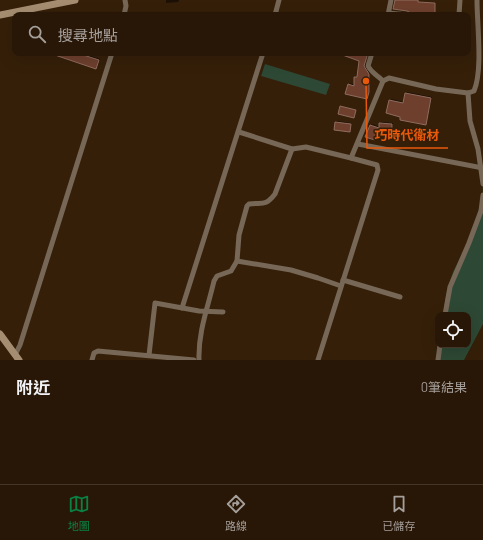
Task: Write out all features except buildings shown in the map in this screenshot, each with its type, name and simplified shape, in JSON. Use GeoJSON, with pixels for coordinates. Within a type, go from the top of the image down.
{"type":"FeatureCollection","features":[{"type":"Feature","properties":{"kind":"street"},"geometry":{"type":"LineString","coordinates":[[15,12],[76,0]]}},
{"type":"Feature","properties":{"kind":"street"},"geometry":{"type":"LineString","coordinates":[[125,0],[125,12]]}},
{"type":"Feature","properties":{"kind":"street"},"geometry":{"type":"LineString","coordinates":[[276,12],[279,0]]}},
{"type":"Feature","properties":{"kind":"street"},"geometry":{"type":"LineString","coordinates":[[388,12],[390,0]]}},
{"type":"Feature","properties":{"kind":"street"},"geometry":{"type":"LineString","coordinates":[[459,12],[460,0]]}},
{"type":"Feature","properties":{"kind":"street"},"geometry":{"type":"LineString","coordinates":[[351,158],[383,81],[389,78],[436,89],[468,93],[474,91],[479,78],[477,0]]}},
{"type":"Feature","properties":{"kind":"street"},"geometry":{"type":"LineString","coordinates":[[0,15],[12,13]]}},
{"type":"Feature","properties":{"kind":"street"},"geometry":{"type":"LineString","coordinates":[[17,357],[111,56]]}},
{"type":"Feature","properties":{"kind":"street"},"geometry":{"type":"LineString","coordinates":[[182,308],[262,56]]}},
{"type":"Feature","properties":{"kind":"street"},"geometry":{"type":"LineString","coordinates":[[371,56],[368,66],[372,73],[380,77],[383,81]]}},
{"type":"Feature","properties":{"kind":"street"},"geometry":{"type":"LineString","coordinates":[[468,93],[470,121],[478,148],[482,168],[483,184]]}},
{"type":"Feature","properties":{"kind":"street"},"geometry":{"type":"LineString","coordinates":[[239,132],[292,149],[306,147],[377,165],[378,170],[318,360]]}},
{"type":"Feature","properties":{"kind":"street"},"geometry":{"type":"LineString","coordinates":[[358,144],[482,168]]}},
{"type":"Feature","properties":{"kind":"street"},"geometry":{"type":"LineString","coordinates":[[199,360],[198,351],[202,322],[214,281],[217,276],[231,271],[237,261],[239,236],[247,206],[249,204],[266,204],[270,201],[292,149]]}},
{"type":"Feature","properties":{"kind":"street"},"geometry":{"type":"LineString","coordinates":[[446,312],[450,287],[481,211],[483,195]]}},
{"type":"Feature","properties":{"kind":"street"},"geometry":{"type":"LineString","coordinates":[[237,261],[291,270],[341,286]]}},
{"type":"Feature","properties":{"kind":"street"},"geometry":{"type":"LineString","coordinates":[[343,280],[400,297]]}},
{"type":"Feature","properties":{"kind":"street"},"geometry":{"type":"LineString","coordinates":[[149,355],[155,303],[199,311],[206,310],[223,312]]}},
{"type":"Feature","properties":{"kind":"street"},"geometry":{"type":"LineString","coordinates":[[0,334],[17,357]]}},
{"type":"Feature","properties":{"kind":"street"},"geometry":{"type":"LineString","coordinates":[[438,360],[440,348]]}},
{"type":"Feature","properties":{"kind":"street"},"geometry":{"type":"LineString","coordinates":[[92,360],[94,353],[98,351],[194,360]]}},
{"type":"Feature","properties":{"kind":"green space"},"geometry":{"type":"Polygon","coordinates":[[[265,64],[330,84],[326,95],[261,76],[265,64]]]}},
{"type":"Feature","properties":{"kind":"green space"},"geometry":{"type":"Polygon","coordinates":[[[482,169],[483,169],[483,196],[482,169]]]}},
{"type":"Feature","properties":{"kind":"green space"},"geometry":{"type":"Polygon","coordinates":[[[483,196],[483,324],[471,347],[471,312],[443,312],[446,295],[453,272],[470,238],[483,196]]]}},
{"type":"Feature","properties":{"kind":"green space"},"geometry":{"type":"Polygon","coordinates":[[[439,348],[470,348],[464,360],[437,360],[439,348]]]}},
{"type":"Feature","properties":{"kind":"place","name":"巧時代衛材"},"geometry":{"type":"Point","coordinates":[366,81]}}]}
